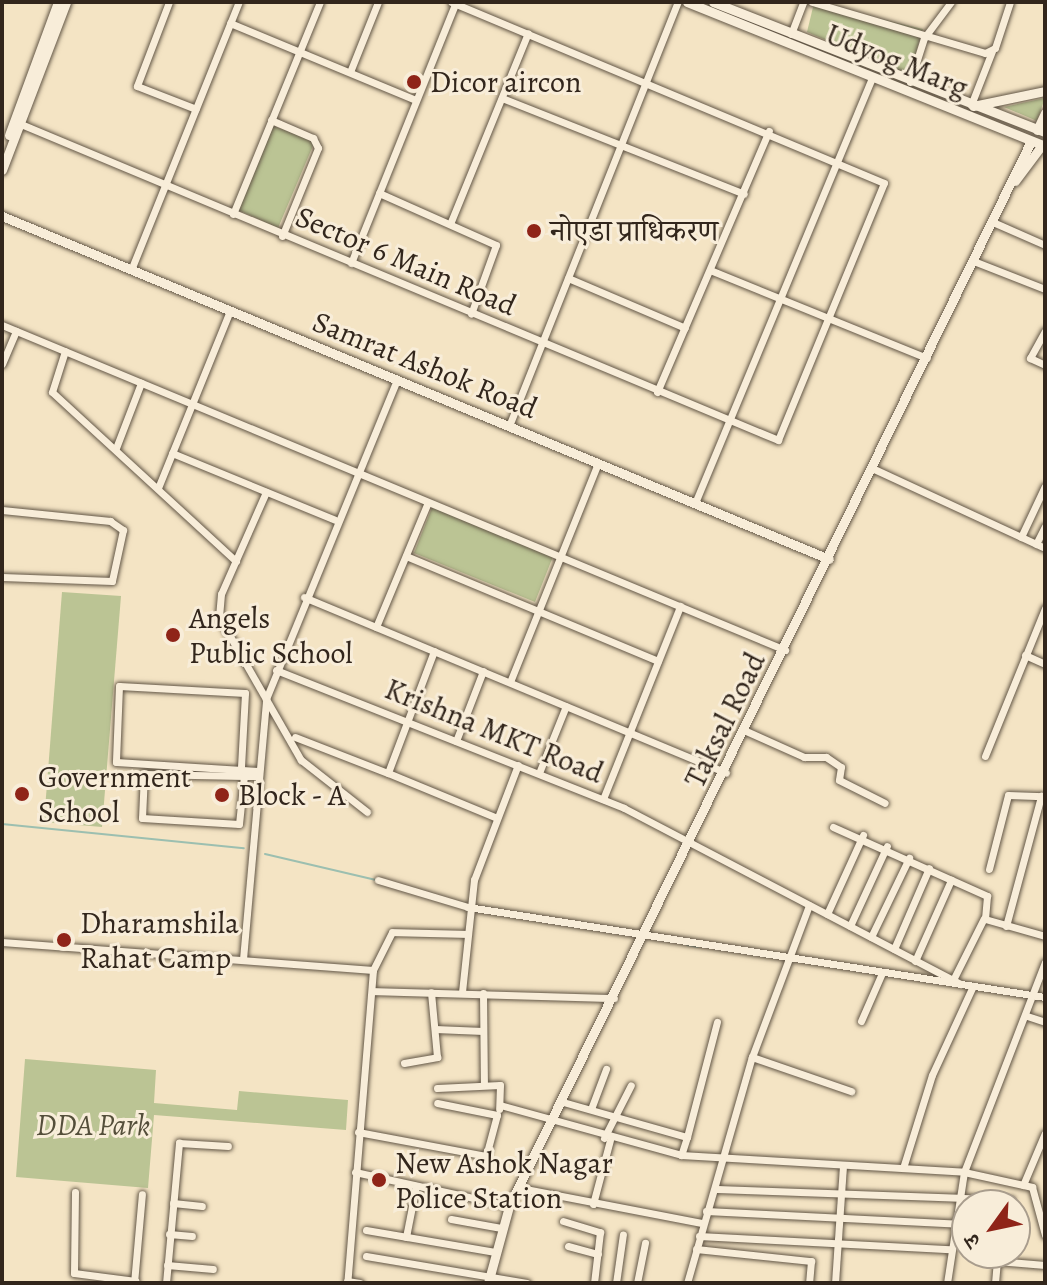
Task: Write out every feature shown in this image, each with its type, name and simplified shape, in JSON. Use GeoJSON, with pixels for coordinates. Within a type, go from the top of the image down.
{"type":"FeatureCollection","features":[{"type":"Feature","properties":{"kind":"street"},"geometry":{"type":"LineString","coordinates":[[2,170],[58,2]]}},
{"type":"Feature","properties":{"kind":"street"},"geometry":{"type":"LineString","coordinates":[[2,153],[66,2]]}},
{"type":"Feature","properties":{"kind":"street"},"geometry":{"type":"LineString","coordinates":[[169,2],[137,86],[196,109]]}},
{"type":"Feature","properties":{"kind":"street"},"geometry":{"type":"LineString","coordinates":[[131,270],[239,2]]}},
{"type":"Feature","properties":{"kind":"street"},"geometry":{"type":"LineString","coordinates":[[233,214],[320,2]]}},
{"type":"Feature","properties":{"kind":"street"},"geometry":{"type":"LineString","coordinates":[[350,72],[378,2]]}},
{"type":"Feature","properties":{"kind":"street"},"geometry":{"type":"LineString","coordinates":[[509,426],[678,2]]}},
{"type":"Feature","properties":{"kind":"street","name":"Udyog Marg"},"geometry":{"type":"LineString","coordinates":[[687,2],[1044,145]]}},
{"type":"Feature","properties":{"kind":"street","name":"Udyog Marg"},"geometry":{"type":"LineString","coordinates":[[713,2],[970,107],[1041,131]]}},
{"type":"Feature","properties":{"kind":"street"},"geometry":{"type":"LineString","coordinates":[[791,34],[803,2]]}},
{"type":"Feature","properties":{"kind":"street"},"geometry":{"type":"LineString","coordinates":[[812,2],[924,38],[992,51]]}},
{"type":"Feature","properties":{"kind":"street"},"geometry":{"type":"LineString","coordinates":[[910,82],[924,38],[951,2]]}},
{"type":"Feature","properties":{"kind":"street"},"geometry":{"type":"LineString","coordinates":[[970,107],[1010,2]]}},
{"type":"Feature","properties":{"kind":"street"},"geometry":{"type":"LineString","coordinates":[[351,263],[453,3],[838,159],[881,180],[885,191],[830,319]]}},
{"type":"Feature","properties":{"kind":"street"},"geometry":{"type":"LineString","coordinates":[[230,23],[416,100]]}},
{"type":"Feature","properties":{"kind":"street"},"geometry":{"type":"LineString","coordinates":[[450,224],[528,33]]}},
{"type":"Feature","properties":{"kind":"street"},"geometry":{"type":"LineString","coordinates":[[695,503],[872,78]]}},
{"type":"Feature","properties":{"kind":"street"},"geometry":{"type":"LineString","coordinates":[[970,107],[1045,91]]}},
{"type":"Feature","properties":{"kind":"street"},"geometry":{"type":"LineString","coordinates":[[502,98],[744,194]]}},
{"type":"Feature","properties":{"kind":"street"},"geometry":{"type":"LineString","coordinates":[[1041,131],[1045,113]]}},
{"type":"Feature","properties":{"kind":"street"},"geometry":{"type":"LineString","coordinates":[[271,120],[313,138],[318,148],[282,236]]}},
{"type":"Feature","properties":{"kind":"street","name":"Sector 6 Main Road"},"geometry":{"type":"LineString","coordinates":[[17,122],[729,422],[780,438],[830,319]]}},
{"type":"Feature","properties":{"kind":"street"},"geometry":{"type":"LineString","coordinates":[[657,392],[769,131]]}},
{"type":"Feature","properties":{"kind":"street","name":"Taksal Road"},"geometry":{"type":"LineString","coordinates":[[489,1280],[509,1206],[647,935],[995,223],[1031,141]]}},
{"type":"Feature","properties":{"kind":"street","name":"Taksal Road"},"geometry":{"type":"LineString","coordinates":[[1015,181],[1025,173],[1044,145]]}},
{"type":"Feature","properties":{"kind":"street"},"geometry":{"type":"LineString","coordinates":[[1025,173],[1045,156]]}},
{"type":"Feature","properties":{"kind":"street"},"geometry":{"type":"LineString","coordinates":[[379,193],[497,248],[471,314]]}},
{"type":"Feature","properties":{"kind":"street","name":"Samrat Ashok Road"},"geometry":{"type":"LineString","coordinates":[[2,216],[829,559]]}},
{"type":"Feature","properties":{"kind":"street"},"geometry":{"type":"LineString","coordinates":[[995,223],[1045,245]]}},
{"type":"Feature","properties":{"kind":"street"},"geometry":{"type":"LineString","coordinates":[[976,262],[1045,289]]}},
{"type":"Feature","properties":{"kind":"street"},"geometry":{"type":"LineString","coordinates":[[710,270],[928,358]]}},
{"type":"Feature","properties":{"kind":"street"},"geometry":{"type":"LineString","coordinates":[[568,278],[685,328]]}},
{"type":"Feature","properties":{"kind":"street"},"geometry":{"type":"LineString","coordinates":[[158,488],[230,311]]}},
{"type":"Feature","properties":{"kind":"street"},"geometry":{"type":"LineString","coordinates":[[2,325],[785,650]]}},
{"type":"Feature","properties":{"kind":"street"},"geometry":{"type":"LineString","coordinates":[[2,364],[16,331]]}},
{"type":"Feature","properties":{"kind":"street"},"geometry":{"type":"LineString","coordinates":[[1045,331],[1030,358],[1045,365]]}},
{"type":"Feature","properties":{"kind":"street"},"geometry":{"type":"LineString","coordinates":[[65,351],[51,389],[236,561]]}},
{"type":"Feature","properties":{"kind":"street"},"geometry":{"type":"LineString","coordinates":[[243,959],[266,699],[355,471],[397,380]]}},
{"type":"Feature","properties":{"kind":"street"},"geometry":{"type":"LineString","coordinates":[[116,448],[141,383]]}},
{"type":"Feature","properties":{"kind":"street"},"geometry":{"type":"LineString","coordinates":[[172,453],[335,520]]}},
{"type":"Feature","properties":{"kind":"street"},"geometry":{"type":"LineString","coordinates":[[510,682],[598,463]]}},
{"type":"Feature","properties":{"kind":"street"},"geometry":{"type":"LineString","coordinates":[[874,469],[1045,548]]}},
{"type":"Feature","properties":{"kind":"street"},"geometry":{"type":"LineString","coordinates":[[1021,537],[1045,486]]}},
{"type":"Feature","properties":{"kind":"street"},"geometry":{"type":"LineString","coordinates":[[266,492],[236,561],[219,617],[301,760],[367,812]]}},
{"type":"Feature","properties":{"kind":"street"},"geometry":{"type":"LineString","coordinates":[[376,627],[428,502]]}},
{"type":"Feature","properties":{"kind":"street"},"geometry":{"type":"LineString","coordinates":[[2,510],[110,521],[123,530],[112,581],[2,577]]}},
{"type":"Feature","properties":{"kind":"street"},"geometry":{"type":"LineString","coordinates":[[1036,544],[1045,526]]}},
{"type":"Feature","properties":{"kind":"street"},"geometry":{"type":"LineString","coordinates":[[406,556],[658,661]]}},
{"type":"Feature","properties":{"kind":"street"},"geometry":{"type":"LineString","coordinates":[[304,597],[726,773]]}},
{"type":"Feature","properties":{"kind":"street"},"geometry":{"type":"LineString","coordinates":[[603,799],[680,606]]}},
{"type":"Feature","properties":{"kind":"street"},"geometry":{"type":"LineString","coordinates":[[985,756],[1045,608]]}},
{"type":"Feature","properties":{"kind":"street"},"geometry":{"type":"LineString","coordinates":[[388,773],[434,651]]}},
{"type":"Feature","properties":{"kind":"street"},"geometry":{"type":"LineString","coordinates":[[1025,655],[1045,664]]}},
{"type":"Feature","properties":{"kind":"street","name":"Krishna MKT Road"},"geometry":{"type":"LineString","coordinates":[[276,670],[603,799],[957,982]]}},
{"type":"Feature","properties":{"kind":"street"},"geometry":{"type":"LineString","coordinates":[[456,741],[483,671]]}},
{"type":"Feature","properties":{"kind":"street"},"geometry":{"type":"LineString","coordinates":[[242,771],[144,774],[142,818],[239,824],[242,771],[245,693],[119,686],[116,762],[242,771],[258,774]]}},
{"type":"Feature","properties":{"kind":"street"},"geometry":{"type":"LineString","coordinates":[[539,773],[566,706]]}},
{"type":"Feature","properties":{"kind":"street"},"geometry":{"type":"LineString","coordinates":[[746,731],[804,757],[826,757],[841,767],[839,780],[885,803]]}},
{"type":"Feature","properties":{"kind":"street"},"geometry":{"type":"LineString","coordinates":[[295,737],[497,818]]}},
{"type":"Feature","properties":{"kind":"street"},"geometry":{"type":"LineString","coordinates":[[462,992],[468,907],[518,765]]}},
{"type":"Feature","properties":{"kind":"street"},"geometry":{"type":"LineString","coordinates":[[989,869],[1008,795],[1043,796],[1006,926]]}},
{"type":"Feature","properties":{"kind":"street"},"geometry":{"type":"LineString","coordinates":[[833,827],[863,835],[987,896],[984,918],[957,982]]}},
{"type":"Feature","properties":{"kind":"street"},"geometry":{"type":"LineString","coordinates":[[827,914],[863,835]]}},
{"type":"Feature","properties":{"kind":"street"},"geometry":{"type":"LineString","coordinates":[[850,926],[887,846]]}},
{"type":"Feature","properties":{"kind":"street"},"geometry":{"type":"LineString","coordinates":[[871,937],[909,858]]}},
{"type":"Feature","properties":{"kind":"street"},"geometry":{"type":"LineString","coordinates":[[894,949],[929,868]]}},
{"type":"Feature","properties":{"kind":"street"},"geometry":{"type":"LineString","coordinates":[[378,880],[468,907],[1045,997]]}},
{"type":"Feature","properties":{"kind":"street"},"geometry":{"type":"LineString","coordinates":[[915,961],[951,880]]}},
{"type":"Feature","properties":{"kind":"street"},"geometry":{"type":"LineString","coordinates":[[687,1283],[702,1223],[717,1189],[752,1057],[809,905]]}},
{"type":"Feature","properties":{"kind":"street"},"geometry":{"type":"LineString","coordinates":[[984,918],[1045,936]]}},
{"type":"Feature","properties":{"kind":"street"},"geometry":{"type":"LineString","coordinates":[[360,1283],[347,1282],[373,970],[394,931],[466,934]]}},
{"type":"Feature","properties":{"kind":"street"},"geometry":{"type":"LineString","coordinates":[[2,942],[373,970]]}},
{"type":"Feature","properties":{"kind":"street"},"geometry":{"type":"LineString","coordinates":[[961,1189],[964,1172],[1027,1016],[1045,962]]}},
{"type":"Feature","properties":{"kind":"street"},"geometry":{"type":"LineString","coordinates":[[861,1021],[882,973]]}},
{"type":"Feature","properties":{"kind":"street"},"geometry":{"type":"LineString","coordinates":[[903,1168],[932,1075],[973,986]]}},
{"type":"Feature","properties":{"kind":"street"},"geometry":{"type":"LineString","coordinates":[[373,991],[614,998]]}},
{"type":"Feature","properties":{"kind":"street"},"geometry":{"type":"LineString","coordinates":[[404,1063],[437,1058],[431,992]]}},
{"type":"Feature","properties":{"kind":"street"},"geometry":{"type":"LineString","coordinates":[[483,993],[484,1085]]}},
{"type":"Feature","properties":{"kind":"street"},"geometry":{"type":"LineString","coordinates":[[1027,1016],[1045,1022]]}},
{"type":"Feature","properties":{"kind":"street"},"geometry":{"type":"LineString","coordinates":[[681,1155],[717,1022]]}},
{"type":"Feature","properties":{"kind":"street"},"geometry":{"type":"LineString","coordinates":[[435,1029],[483,1031]]}},
{"type":"Feature","properties":{"kind":"street"},"geometry":{"type":"LineString","coordinates":[[752,1057],[851,1091]]}},
{"type":"Feature","properties":{"kind":"street"},"geometry":{"type":"LineString","coordinates":[[591,1109],[606,1069]]}},
{"type":"Feature","properties":{"kind":"street"},"geometry":{"type":"LineString","coordinates":[[593,1204],[607,1139],[631,1085]]}},
{"type":"Feature","properties":{"kind":"street"},"geometry":{"type":"LineString","coordinates":[[358,1132],[482,1158],[500,1105],[502,1086],[437,1088]]}},
{"type":"Feature","properties":{"kind":"street"},"geometry":{"type":"LineString","coordinates":[[563,1102],[687,1137]]}},
{"type":"Feature","properties":{"kind":"street"},"geometry":{"type":"LineString","coordinates":[[437,1103],[497,1115]]}},
{"type":"Feature","properties":{"kind":"street"},"geometry":{"type":"LineString","coordinates":[[500,1105],[607,1139],[681,1155],[964,1172],[1023,1185],[1037,1191],[1045,1235]]}},
{"type":"Feature","properties":{"kind":"street"},"geometry":{"type":"LineString","coordinates":[[1023,1185],[1045,1133]]}},
{"type":"Feature","properties":{"kind":"street"},"geometry":{"type":"LineString","coordinates":[[166,1283],[179,1143],[228,1146]]}},
{"type":"Feature","properties":{"kind":"street"},"geometry":{"type":"LineString","coordinates":[[835,1283],[843,1165]]}},
{"type":"Feature","properties":{"kind":"street"},"geometry":{"type":"LineString","coordinates":[[355,1172],[509,1206]]}},
{"type":"Feature","properties":{"kind":"street"},"geometry":{"type":"LineString","coordinates":[[406,1237],[416,1186]]}},
{"type":"Feature","properties":{"kind":"street"},"geometry":{"type":"LineString","coordinates":[[520,1188],[702,1223]]}},
{"type":"Feature","properties":{"kind":"street"},"geometry":{"type":"LineString","coordinates":[[717,1189],[951,1197]]}},
{"type":"Feature","properties":{"kind":"street"},"geometry":{"type":"LineString","coordinates":[[75,1192],[74,1273],[134,1282],[142,1194]]}},
{"type":"Feature","properties":{"kind":"street"},"geometry":{"type":"LineString","coordinates":[[173,1203],[202,1206]]}},
{"type":"Feature","properties":{"kind":"street"},"geometry":{"type":"LineString","coordinates":[[706,1211],[951,1224]]}},
{"type":"Feature","properties":{"kind":"street"},"geometry":{"type":"LineString","coordinates":[[451,1219],[501,1228]]}},
{"type":"Feature","properties":{"kind":"street"},"geometry":{"type":"LineString","coordinates":[[563,1221],[599,1230],[594,1283]]}},
{"type":"Feature","properties":{"kind":"street"},"geometry":{"type":"LineString","coordinates":[[366,1230],[495,1252]]}},
{"type":"Feature","properties":{"kind":"street"},"geometry":{"type":"LineString","coordinates":[[169,1234],[192,1236]]}},
{"type":"Feature","properties":{"kind":"street"},"geometry":{"type":"LineString","coordinates":[[616,1283],[623,1234]]}},
{"type":"Feature","properties":{"kind":"street"},"geometry":{"type":"LineString","coordinates":[[699,1236],[950,1249]]}},
{"type":"Feature","properties":{"kind":"street"},"geometry":{"type":"LineString","coordinates":[[637,1283],[645,1243]]}},
{"type":"Feature","properties":{"kind":"street"},"geometry":{"type":"LineString","coordinates":[[947,1283],[951,1243]]}},
{"type":"Feature","properties":{"kind":"street"},"geometry":{"type":"LineString","coordinates":[[568,1246],[598,1254]]}},
{"type":"Feature","properties":{"kind":"street"},"geometry":{"type":"LineString","coordinates":[[696,1249],[811,1261],[809,1283]]}},
{"type":"Feature","properties":{"kind":"street"},"geometry":{"type":"LineString","coordinates":[[366,1256],[489,1280],[527,1283]]}},
{"type":"Feature","properties":{"kind":"street"},"geometry":{"type":"LineString","coordinates":[[167,1265],[213,1269]]}},
{"type":"Feature","properties":{"kind":"green space"},"geometry":{"type":"Polygon","coordinates":[[[814,3],[923,29],[909,76],[807,32],[814,3]]]}},
{"type":"Feature","properties":{"kind":"green space"},"geometry":{"type":"Polygon","coordinates":[[[1045,98],[1037,121],[1004,107],[1045,98]]]}},
{"type":"Feature","properties":{"kind":"green space"},"geometry":{"type":"Polygon","coordinates":[[[273,126],[315,141],[278,228],[238,210],[273,126]]]}},
{"type":"Feature","properties":{"kind":"green space"},"geometry":{"type":"Polygon","coordinates":[[[433,505],[554,554],[535,602],[414,553],[433,505]]]}},
{"type":"Feature","properties":{"kind":"green space"},"geometry":{"type":"Polygon","coordinates":[[[62,592],[121,596],[102,827],[44,822],[62,592]]]}},
{"type":"Feature","properties":{"kind":"green space","name":"DDA Park"},"geometry":{"type":"Polygon","coordinates":[[[25,1059],[156,1070],[154,1103],[237,1110],[239,1091],[348,1100],[346,1130],[154,1115],[148,1188],[16,1177],[25,1059]]]}},
{"type":"Feature","properties":{"kind":"waterway"},"geometry":{"type":"LineString","coordinates":[[2,824],[244,848]]}},
{"type":"Feature","properties":{"kind":"waterway"},"geometry":{"type":"LineString","coordinates":[[265,854],[376,880]]}},
{"type":"Feature","properties":{"kind":"waterway"},"geometry":{"type":"LineString","coordinates":[[687,945],[698,947]]}},
{"type":"Feature","properties":{"kind":"place","name":"Dicor aircon"},"geometry":{"type":"Point","coordinates":[414,82]}},
{"type":"Feature","properties":{"kind":"place","name":"नोएडा प्राधिकरण"},"geometry":{"type":"Point","coordinates":[534,231]}},
{"type":"Feature","properties":{"kind":"place","name":"Angels Public School"},"geometry":{"type":"Point","coordinates":[173,635]}},
{"type":"Feature","properties":{"kind":"place","name":"Government School"},"geometry":{"type":"Point","coordinates":[22,794]}},
{"type":"Feature","properties":{"kind":"place","name":"Block - A"},"geometry":{"type":"Point","coordinates":[222,795]}},
{"type":"Feature","properties":{"kind":"place","name":"Dharamshila Rahat Camp"},"geometry":{"type":"Point","coordinates":[64,940]}},
{"type":"Feature","properties":{"kind":"place","name":"New Ashok Nagar Police Station"},"geometry":{"type":"Point","coordinates":[379,1180]}}]}
